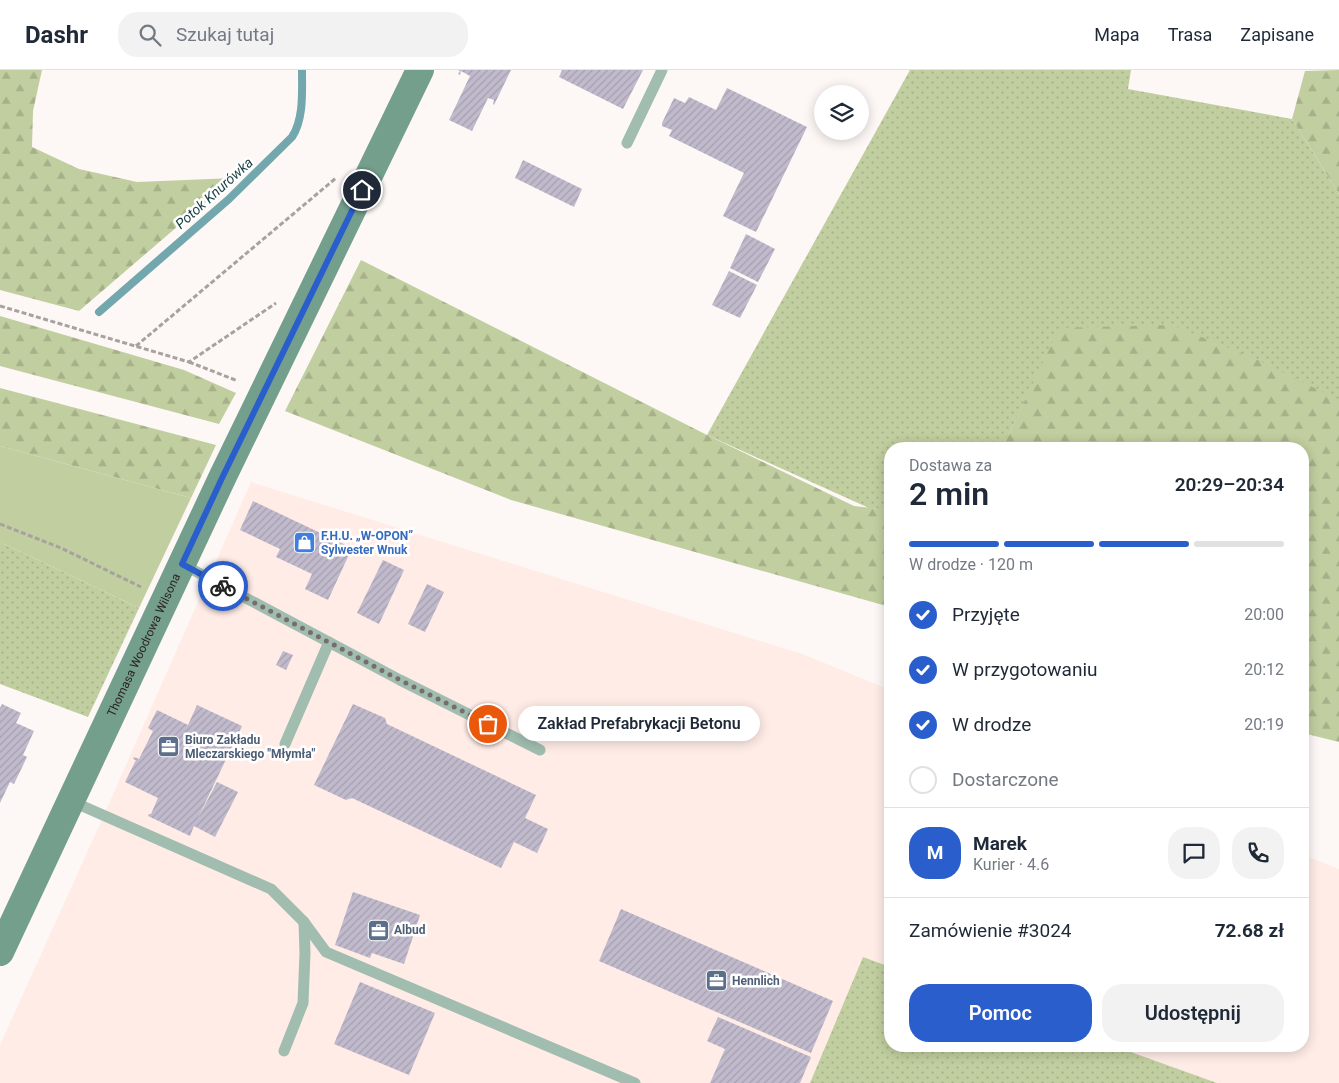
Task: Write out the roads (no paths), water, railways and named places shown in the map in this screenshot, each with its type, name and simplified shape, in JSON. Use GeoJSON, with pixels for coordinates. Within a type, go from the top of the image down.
{"type":"FeatureCollection","features":[{"type":"Feature","properties":{"kind":"street","name":"Thomasa Woodrowa Wilsona"},"geometry":{"type":"LineString","coordinates":[[0,952],[182,564],[420,70]]}},
{"type":"Feature","properties":{"kind":"lane"},"geometry":{"type":"LineString","coordinates":[[627,143],[662,70]]}},
{"type":"Feature","properties":{"kind":"lane"},"geometry":{"type":"LineString","coordinates":[[182,564],[400,680],[540,750]]}},
{"type":"Feature","properties":{"kind":"lane"},"geometry":{"type":"LineString","coordinates":[[285,744],[329,642]]}},
{"type":"Feature","properties":{"kind":"lane"},"geometry":{"type":"LineString","coordinates":[[71,801],[270,889],[304,922],[326,952],[635,1083]]}},
{"type":"Feature","properties":{"kind":"lane"},"geometry":{"type":"LineString","coordinates":[[284,1051],[302,1003],[305,953],[304,922]]}},
{"type":"Feature","properties":{"kind":"waterway","name":"Potok Knurówka"},"geometry":{"type":"LineString","coordinates":[[99,312],[229,199],[292,137],[299,122],[302,70]]}},
{"type":"Feature","properties":{"kind":"place","name":"F.H.U. „W-OPON” Sylwester Wnuk"},"geometry":{"type":"Point","coordinates":[305,543]}},
{"type":"Feature","properties":{"kind":"place","name":"Zakład Prefabrykacji Betonu"},"geometry":{"type":"Point","coordinates":[488,724]}},
{"type":"Feature","properties":{"kind":"place","name":"Biuro Zakładu Mleczarskiego \"Młymła\""},"geometry":{"type":"Point","coordinates":[169,747]}},
{"type":"Feature","properties":{"kind":"place","name":"Albud"},"geometry":{"type":"Point","coordinates":[378,930]}},
{"type":"Feature","properties":{"kind":"place","name":"Hennlich"},"geometry":{"type":"Point","coordinates":[716,981]}}]}
